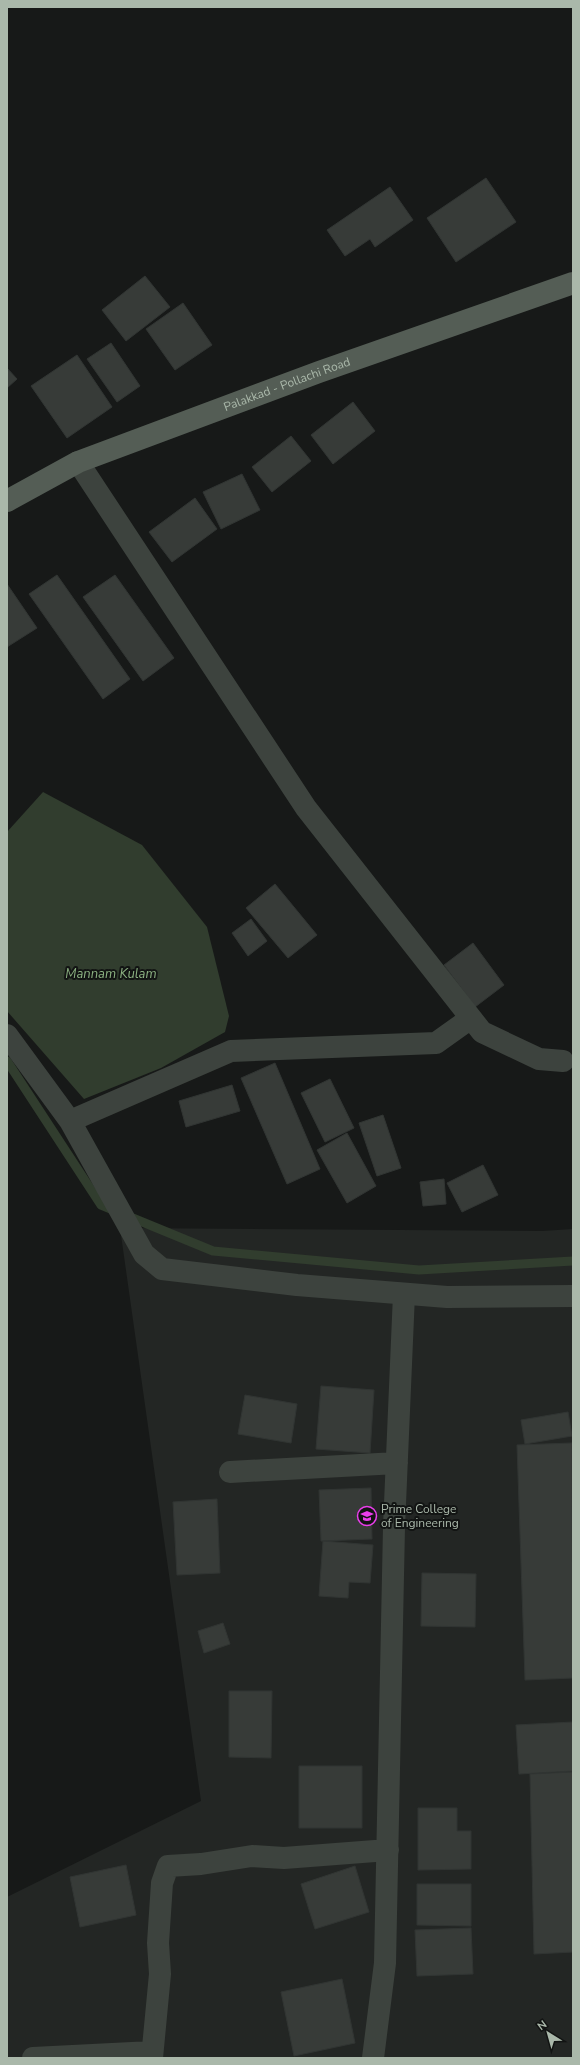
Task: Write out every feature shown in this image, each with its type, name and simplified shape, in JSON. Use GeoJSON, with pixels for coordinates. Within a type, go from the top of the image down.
{"type":"FeatureCollection","features":[{"type":"Feature","properties":{"kind":"main road","name":"Palakkad - Pollachi Road"},"geometry":{"type":"LineString","coordinates":[[7,501],[78,462],[319,372],[573,283]]}},
{"type":"Feature","properties":{"kind":"street"},"geometry":{"type":"LineString","coordinates":[[78,462],[306,808],[482,1032],[539,1059],[563,1061]]}},
{"type":"Feature","properties":{"kind":"street"},"geometry":{"type":"LineString","coordinates":[[70,1121],[231,1051],[436,1043],[471,1018]]}},
{"type":"Feature","properties":{"kind":"street"},"geometry":{"type":"LineString","coordinates":[[7,1035],[70,1121],[144,1254],[162,1269],[297,1285],[446,1297],[573,1296]]}},
{"type":"Feature","properties":{"kind":"street"},"geometry":{"type":"LineString","coordinates":[[373,2058],[385,1963],[397,1463],[404,1294]]}},
{"type":"Feature","properties":{"kind":"street"},"geometry":{"type":"LineString","coordinates":[[230,1472],[397,1463]]}},
{"type":"Feature","properties":{"kind":"street"},"geometry":{"type":"LineString","coordinates":[[34,2058],[152,2055],[160,1974],[158,1943],[162,1883],[168,1866],[202,1864],[252,1856],[284,1858],[388,1850]]}},
{"type":"Feature","properties":{"kind":"shaded area","name":"Prime College of Engineering"},"geometry":{"type":"Polygon","coordinates":[[[120,1228],[542,1231],[573,1229],[573,2058],[7,2058],[7,1897],[201,1801],[120,1228]]]}},
{"type":"Feature","properties":{"kind":"water","name":"Mannam Kulam"},"geometry":{"type":"Polygon","coordinates":[[[43,792],[142,845],[207,927],[229,1016],[225,1032],[161,1068],[84,1099],[7,1011],[7,832],[43,792]]]}},
{"type":"Feature","properties":{"kind":"building"},"geometry":{"type":"Polygon","coordinates":[[[486,178],[516,222],[456,262],[427,218],[486,178]]]}},
{"type":"Feature","properties":{"kind":"building"},"geometry":{"type":"Polygon","coordinates":[[[390,187],[413,220],[375,247],[370,239],[345,256],[327,230],[390,187]]]}},
{"type":"Feature","properties":{"kind":"building"},"geometry":{"type":"Polygon","coordinates":[[[145,276],[170,307],[126,341],[102,310],[145,276]]]}},
{"type":"Feature","properties":{"kind":"building"},"geometry":{"type":"Polygon","coordinates":[[[183,303],[212,345],[175,370],[146,329],[183,303]]]}},
{"type":"Feature","properties":{"kind":"building"},"geometry":{"type":"Polygon","coordinates":[[[111,343],[140,386],[117,402],[87,359],[111,343]]]}},
{"type":"Feature","properties":{"kind":"building"},"geometry":{"type":"Polygon","coordinates":[[[77,355],[112,407],[67,438],[31,386],[77,355]]]}},
{"type":"Feature","properties":{"kind":"building"},"geometry":{"type":"Polygon","coordinates":[[[7,368],[17,379],[7,388],[7,368]]]}},
{"type":"Feature","properties":{"kind":"building"},"geometry":{"type":"Polygon","coordinates":[[[353,402],[375,431],[333,464],[311,435],[353,402]]]}},
{"type":"Feature","properties":{"kind":"building"},"geometry":{"type":"Polygon","coordinates":[[[291,436],[311,461],[272,492],[252,467],[291,436]]]}},
{"type":"Feature","properties":{"kind":"building"},"geometry":{"type":"Polygon","coordinates":[[[242,474],[260,510],[221,529],[203,492],[242,474]]]}},
{"type":"Feature","properties":{"kind":"building"},"geometry":{"type":"Polygon","coordinates":[[[195,498],[217,529],[172,562],[149,532],[195,498]]]}},
{"type":"Feature","properties":{"kind":"building"},"geometry":{"type":"Polygon","coordinates":[[[57,575],[130,679],[103,699],[29,594],[57,575]]]}},
{"type":"Feature","properties":{"kind":"building"},"geometry":{"type":"Polygon","coordinates":[[[115,575],[174,658],[143,681],[83,597],[115,575]]]}},
{"type":"Feature","properties":{"kind":"building"},"geometry":{"type":"Polygon","coordinates":[[[7,584],[37,628],[7,647],[7,584]]]}},
{"type":"Feature","properties":{"kind":"building"},"geometry":{"type":"Polygon","coordinates":[[[275,884],[317,935],[288,958],[246,908],[275,884]]]}},
{"type":"Feature","properties":{"kind":"building"},"geometry":{"type":"Polygon","coordinates":[[[251,919],[267,941],[248,956],[232,933],[251,919]]]}},
{"type":"Feature","properties":{"kind":"building"},"geometry":{"type":"Polygon","coordinates":[[[473,943],[504,985],[475,1007],[444,965],[473,943]]]}},
{"type":"Feature","properties":{"kind":"building"},"geometry":{"type":"Polygon","coordinates":[[[275,1063],[320,1169],[287,1184],[241,1078],[275,1063]]]}},
{"type":"Feature","properties":{"kind":"building"},"geometry":{"type":"Polygon","coordinates":[[[330,1079],[354,1128],[325,1142],[301,1093],[330,1079]]]}},
{"type":"Feature","properties":{"kind":"building"},"geometry":{"type":"Polygon","coordinates":[[[232,1085],[240,1111],[186,1127],[179,1101],[232,1085]]]}},
{"type":"Feature","properties":{"kind":"building"},"geometry":{"type":"Polygon","coordinates":[[[383,1115],[401,1168],[377,1176],[359,1123],[383,1115]]]}},
{"type":"Feature","properties":{"kind":"building"},"geometry":{"type":"Polygon","coordinates":[[[347,1133],[376,1186],[347,1203],[317,1150],[347,1133]]]}},
{"type":"Feature","properties":{"kind":"building"},"geometry":{"type":"Polygon","coordinates":[[[483,1165],[498,1195],[462,1212],[447,1183],[483,1165]]]}},
{"type":"Feature","properties":{"kind":"building"},"geometry":{"type":"Polygon","coordinates":[[[444,1179],[446,1204],[423,1206],[420,1182],[444,1179]]]}},
{"type":"Feature","properties":{"kind":"building"},"geometry":{"type":"Polygon","coordinates":[[[321,1386],[374,1390],[370,1453],[316,1449],[321,1386]]]}},
{"type":"Feature","properties":{"kind":"building"},"geometry":{"type":"Polygon","coordinates":[[[245,1395],[297,1404],[291,1443],[238,1434],[245,1395]]]}},
{"type":"Feature","properties":{"kind":"building"},"geometry":{"type":"Polygon","coordinates":[[[568,1412],[572,1436],[525,1444],[521,1420],[568,1412]]]}},
{"type":"Feature","properties":{"kind":"building"},"geometry":{"type":"Polygon","coordinates":[[[572,1443],[573,1678],[525,1680],[517,1445],[572,1443]]]}},
{"type":"Feature","properties":{"kind":"building"},"geometry":{"type":"Polygon","coordinates":[[[371,1488],[372,1539],[321,1541],[319,1490],[371,1488]]]}},
{"type":"Feature","properties":{"kind":"building"},"geometry":{"type":"Polygon","coordinates":[[[217,1499],[220,1573],[177,1575],[173,1502],[217,1499]]]}},
{"type":"Feature","properties":{"kind":"building"},"geometry":{"type":"Polygon","coordinates":[[[323,1541],[373,1545],[370,1583],[349,1582],[348,1598],[319,1596],[323,1541]]]}},
{"type":"Feature","properties":{"kind":"building"},"geometry":{"type":"Polygon","coordinates":[[[422,1573],[476,1574],[475,1627],[421,1626],[422,1573]]]}},
{"type":"Feature","properties":{"kind":"building"},"geometry":{"type":"Polygon","coordinates":[[[223,1623],[230,1644],[204,1653],[198,1631],[223,1623]]]}},
{"type":"Feature","properties":{"kind":"building"},"geometry":{"type":"Polygon","coordinates":[[[229,1691],[272,1691],[271,1758],[229,1757],[229,1691]]]}},
{"type":"Feature","properties":{"kind":"building"},"geometry":{"type":"Polygon","coordinates":[[[573,1722],[573,1771],[519,1774],[516,1725],[573,1722]]]}},
{"type":"Feature","properties":{"kind":"building"},"geometry":{"type":"Polygon","coordinates":[[[299,1766],[362,1766],[362,1828],[299,1828],[299,1766]]]}},
{"type":"Feature","properties":{"kind":"building"},"geometry":{"type":"Polygon","coordinates":[[[573,1772],[573,1952],[534,1954],[530,1774],[573,1772]]]}},
{"type":"Feature","properties":{"kind":"building"},"geometry":{"type":"Polygon","coordinates":[[[418,1808],[457,1808],[457,1831],[471,1831],[471,1869],[418,1870],[418,1808]]]}},
{"type":"Feature","properties":{"kind":"building"},"geometry":{"type":"Polygon","coordinates":[[[126,1865],[136,1915],[80,1927],[70,1877],[126,1865]]]}},
{"type":"Feature","properties":{"kind":"building"},"geometry":{"type":"Polygon","coordinates":[[[355,1866],[369,1912],[315,1929],[301,1884],[355,1866]]]}},
{"type":"Feature","properties":{"kind":"building"},"geometry":{"type":"Polygon","coordinates":[[[417,1884],[471,1884],[471,1926],[417,1925],[417,1884]]]}},
{"type":"Feature","properties":{"kind":"building"},"geometry":{"type":"Polygon","coordinates":[[[471,1928],[473,1974],[417,1976],[415,1930],[471,1928]]]}},
{"type":"Feature","properties":{"kind":"building"},"geometry":{"type":"Polygon","coordinates":[[[342,1979],[355,2043],[294,2056],[281,1992],[342,1979]]]}},
{"type":"Feature","properties":{"kind":"waterway"},"geometry":{"type":"LineString","coordinates":[[7,1061],[101,1205],[213,1251],[419,1270],[573,1261]]}},
{"type":"Feature","properties":{"kind":"place","name":"Prime College of Engineering"},"geometry":{"type":"Point","coordinates":[367,1516]}}]}
